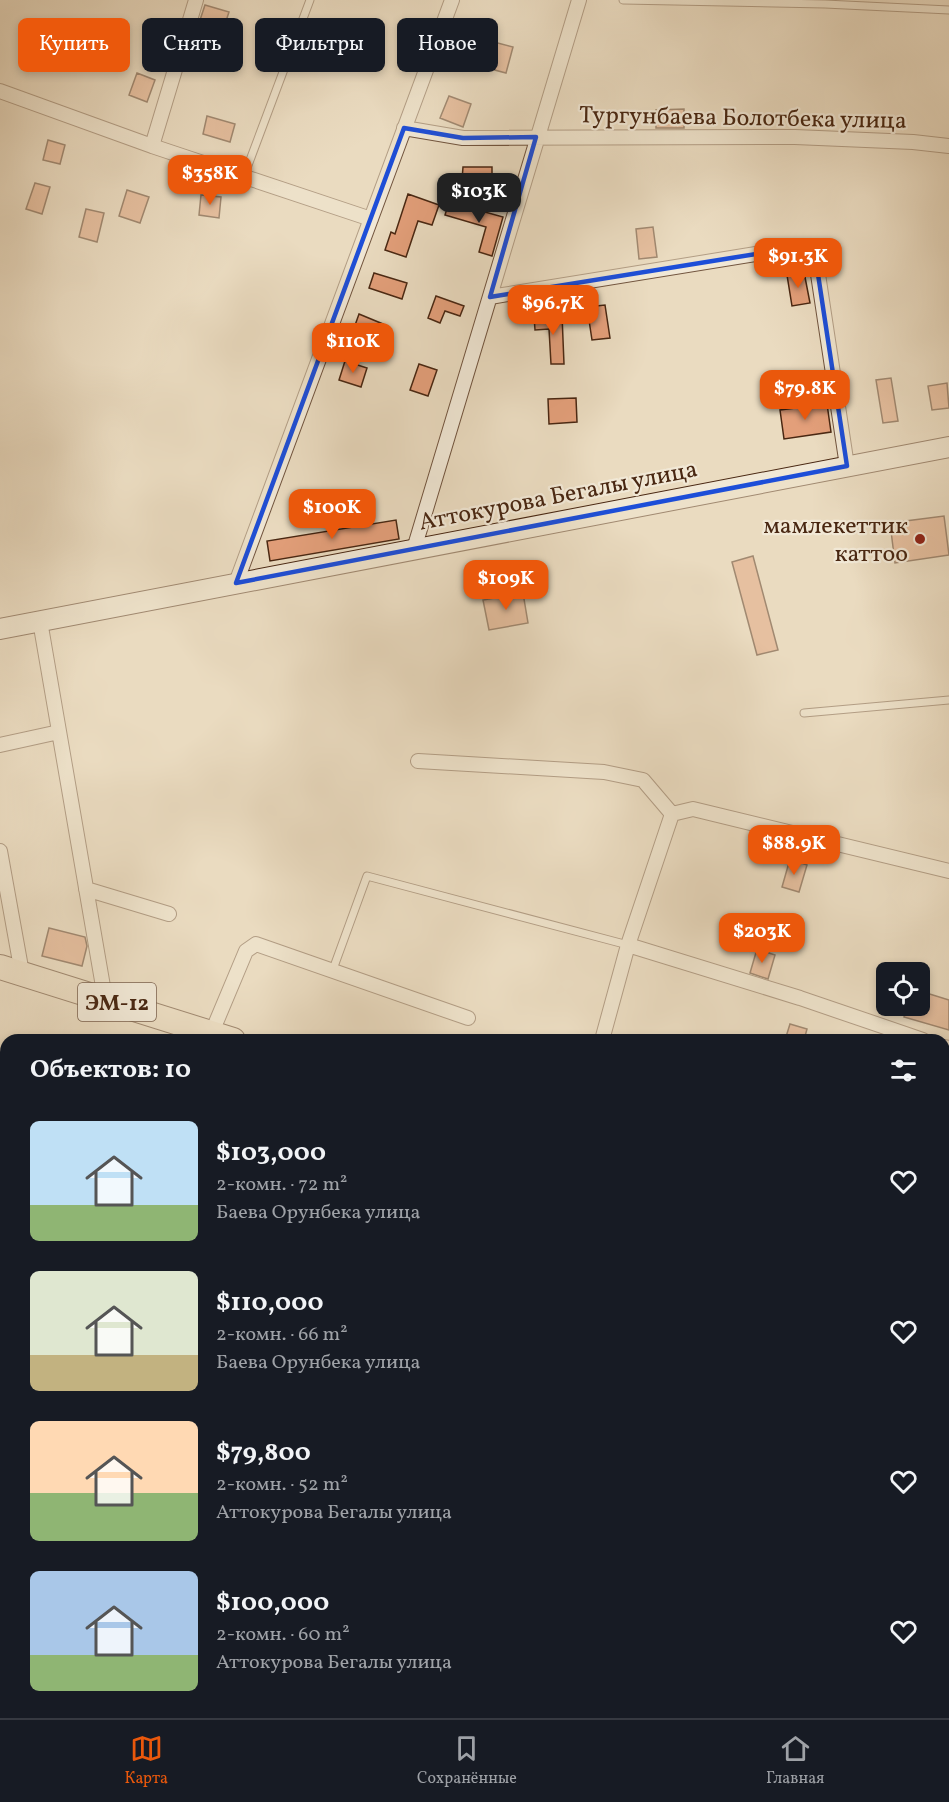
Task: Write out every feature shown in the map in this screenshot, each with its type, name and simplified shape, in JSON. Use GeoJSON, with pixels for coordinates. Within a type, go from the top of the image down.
{"type":"FeatureCollection","features":[{"type":"Feature","properties":{"kind":"highway","name":"ЭМ-12"},"geometry":{"type":"LineString","coordinates":[[11,970],[216,1034]]}},
{"type":"Feature","properties":{"kind":"main road","name":"Аттокурова Бегалы улица"},"geometry":{"type":"LineString","coordinates":[[0,629],[949,447]]}},
{"type":"Feature","properties":{"kind":"street"},"geometry":{"type":"LineString","coordinates":[[152,146],[196,0]]}},
{"type":"Feature","properties":{"kind":"street"},"geometry":{"type":"LineString","coordinates":[[236,583],[452,0]]}},
{"type":"Feature","properties":{"kind":"street"},"geometry":{"type":"LineString","coordinates":[[414,549],[579,0]]}},
{"type":"Feature","properties":{"kind":"street"},"geometry":{"type":"LineString","coordinates":[[0,91],[152,146],[371,219]]}},
{"type":"Feature","properties":{"kind":"street","name":"Тургунбаева Болотбека улица"},"geometry":{"type":"LineString","coordinates":[[404,128],[463,138],[795,136],[949,146]]}},
{"type":"Feature","properties":{"kind":"street"},"geometry":{"type":"LineString","coordinates":[[490,297],[799,247],[810,250],[816,261],[847,466]]}},
{"type":"Feature","properties":{"kind":"street"},"geometry":{"type":"LineString","coordinates":[[40,621],[105,998]]}},
{"type":"Feature","properties":{"kind":"street"},"geometry":{"type":"LineString","coordinates":[[0,745],[59,732]]}},
{"type":"Feature","properties":{"kind":"street"},"geometry":{"type":"LineString","coordinates":[[418,761],[604,772],[643,780],[672,814]]}},
{"type":"Feature","properties":{"kind":"street"},"geometry":{"type":"LineString","coordinates":[[672,814],[693,809],[949,871]]}},
{"type":"Feature","properties":{"kind":"street"},"geometry":{"type":"LineString","coordinates":[[604,1034],[628,945],[672,814]]}},
{"type":"Feature","properties":{"kind":"street"},"geometry":{"type":"LineString","coordinates":[[0,851],[11,970]]}},
{"type":"Feature","properties":{"kind":"street"},"geometry":{"type":"LineString","coordinates":[[86,888],[169,914]]}},
{"type":"Feature","properties":{"kind":"street"},"geometry":{"type":"LineString","coordinates":[[223,1034],[246,951],[256,944],[468,1018]]}},
{"type":"Feature","properties":{"kind":"street"},"geometry":{"type":"LineString","coordinates":[[628,945],[800,998],[905,1034]]}},
{"type":"Feature","properties":{"kind":"lane"},"geometry":{"type":"LineString","coordinates":[[244,176],[310,0]]}},
{"type":"Feature","properties":{"kind":"lane"},"geometry":{"type":"LineString","coordinates":[[623,0],[825,4],[949,10]]}},
{"type":"Feature","properties":{"kind":"lane"},"geometry":{"type":"LineString","coordinates":[[804,713],[949,700]]}},
{"type":"Feature","properties":{"kind":"lane"},"geometry":{"type":"LineString","coordinates":[[332,972],[367,876],[628,945]]}},
{"type":"Feature","properties":{"kind":"highlighted area"},"geometry":{"type":"Polygon","coordinates":[[[404,128],[463,138],[536,137],[490,297],[799,247],[810,250],[816,261],[847,466],[236,583],[404,128]]]}},
{"type":"Feature","properties":{"kind":"building"},"geometry":{"type":"Polygon","coordinates":[[[205,5],[229,12],[227,18],[201,18],[205,5]]]}},
{"type":"Feature","properties":{"kind":"building"},"geometry":{"type":"Polygon","coordinates":[[[498,43],[513,47],[506,73],[498,71],[498,43]]]}},
{"type":"Feature","properties":{"kind":"building"},"geometry":{"type":"Polygon","coordinates":[[[137,73],[155,80],[147,102],[129,95],[137,73]]]}},
{"type":"Feature","properties":{"kind":"building"},"geometry":{"type":"Polygon","coordinates":[[[449,96],[471,104],[463,127],[440,118],[449,96]]]}},
{"type":"Feature","properties":{"kind":"building"},"geometry":{"type":"Polygon","coordinates":[[[684,109],[684,128],[656,128],[656,110],[684,109]]]}},
{"type":"Feature","properties":{"kind":"building"},"geometry":{"type":"Polygon","coordinates":[[[207,116],[235,124],[230,142],[203,134],[207,116]]]}},
{"type":"Feature","properties":{"kind":"building"},"geometry":{"type":"Polygon","coordinates":[[[48,140],[65,145],[60,164],[43,160],[48,140]]]}},
{"type":"Feature","properties":{"kind":"building"},"geometry":{"type":"Polygon","coordinates":[[[463,167],[492,167],[492,180],[462,180],[463,167]]]}},
{"type":"Feature","properties":{"kind":"building"},"geometry":{"type":"Polygon","coordinates":[[[35,183],[50,187],[42,214],[26,209],[35,183]]]}},
{"type":"Feature","properties":{"kind":"building"},"geometry":{"type":"Polygon","coordinates":[[[127,190],[149,197],[140,223],[119,216],[127,190]]]}},
{"type":"Feature","properties":{"kind":"building"},"geometry":{"type":"Polygon","coordinates":[[[408,194],[439,205],[432,225],[418,221],[406,257],[385,250],[391,232],[395,234],[408,194]]]}},
{"type":"Feature","properties":{"kind":"building"},"geometry":{"type":"Polygon","coordinates":[[[201,195],[221,197],[219,218],[199,215],[201,195]]]}},
{"type":"Feature","properties":{"kind":"building"},"geometry":{"type":"Polygon","coordinates":[[[449,202],[503,217],[492,256],[479,252],[486,227],[445,215],[449,202]]]}},
{"type":"Feature","properties":{"kind":"building"},"geometry":{"type":"Polygon","coordinates":[[[86,209],[104,213],[97,242],[79,237],[86,209]]]}},
{"type":"Feature","properties":{"kind":"building"},"geometry":{"type":"Polygon","coordinates":[[[653,227],[657,257],[639,259],[636,229],[653,227]]]}},
{"type":"Feature","properties":{"kind":"building"},"geometry":{"type":"Polygon","coordinates":[[[804,272],[810,303],[792,306],[787,275],[804,272]]]}},
{"type":"Feature","properties":{"kind":"building"},"geometry":{"type":"Polygon","coordinates":[[[374,273],[407,283],[402,299],[369,288],[374,273]]]}},
{"type":"Feature","properties":{"kind":"building"},"geometry":{"type":"Polygon","coordinates":[[[436,296],[464,306],[460,316],[445,311],[440,323],[428,318],[436,296]]]}},
{"type":"Feature","properties":{"kind":"building"},"geometry":{"type":"Polygon","coordinates":[[[605,305],[610,338],[592,340],[587,307],[605,305]]]}},
{"type":"Feature","properties":{"kind":"building"},"geometry":{"type":"Polygon","coordinates":[[[359,314],[383,324],[376,340],[353,331],[359,314]]]}},
{"type":"Feature","properties":{"kind":"building"},"geometry":{"type":"Polygon","coordinates":[[[562,315],[564,364],[551,364],[549,329],[535,330],[534,316],[562,315]]]}},
{"type":"Feature","properties":{"kind":"building"},"geometry":{"type":"Polygon","coordinates":[[[345,361],[367,368],[361,387],[339,380],[345,361]]]}},
{"type":"Feature","properties":{"kind":"building"},"geometry":{"type":"Polygon","coordinates":[[[419,364],[437,370],[428,396],[410,390],[419,364]]]}},
{"type":"Feature","properties":{"kind":"building"},"geometry":{"type":"Polygon","coordinates":[[[891,378],[898,421],[883,423],[876,380],[891,378]]]}},
{"type":"Feature","properties":{"kind":"building"},"geometry":{"type":"Polygon","coordinates":[[[947,383],[949,408],[932,410],[928,386],[947,383]]]}},
{"type":"Feature","properties":{"kind":"building"},"geometry":{"type":"Polygon","coordinates":[[[576,398],[577,422],[549,424],[548,399],[576,398]]]}},
{"type":"Feature","properties":{"kind":"building"},"geometry":{"type":"Polygon","coordinates":[[[827,404],[831,432],[784,439],[780,410],[827,404]]]}},
{"type":"Feature","properties":{"kind":"building","name":"мамлекеттик каттоо"},"geometry":{"type":"Polygon","coordinates":[[[944,516],[949,555],[895,563],[890,523],[944,516]]]}},
{"type":"Feature","properties":{"kind":"building"},"geometry":{"type":"Polygon","coordinates":[[[396,520],[399,539],[270,561],[267,541],[396,520]]]}},
{"type":"Feature","properties":{"kind":"building"},"geometry":{"type":"Polygon","coordinates":[[[753,556],[778,650],[757,655],[732,562],[753,556]]]}},
{"type":"Feature","properties":{"kind":"building"},"geometry":{"type":"Polygon","coordinates":[[[523,593],[528,623],[489,630],[483,600],[523,593]]]}},
{"type":"Feature","properties":{"kind":"building"},"geometry":{"type":"Polygon","coordinates":[[[790,859],[807,865],[799,892],[782,887],[790,859]]]}},
{"type":"Feature","properties":{"kind":"building"},"geometry":{"type":"Polygon","coordinates":[[[49,928],[85,937],[87,946],[82,966],[42,956],[49,928]]]}},
{"type":"Feature","properties":{"kind":"building"},"geometry":{"type":"Polygon","coordinates":[[[757,949],[775,955],[768,979],[750,973],[757,949]]]}},
{"type":"Feature","properties":{"kind":"building"},"geometry":{"type":"Polygon","coordinates":[[[930,994],[949,1000],[949,1030],[904,1017],[930,1016],[930,994]]]}},
{"type":"Feature","properties":{"kind":"building"},"geometry":{"type":"Polygon","coordinates":[[[790,1024],[807,1029],[806,1034],[787,1034],[790,1024]]]}},
{"type":"Feature","properties":{"kind":"place","name":"мамлекеттик каттоо"},"geometry":{"type":"Point","coordinates":[920,539]}}]}
